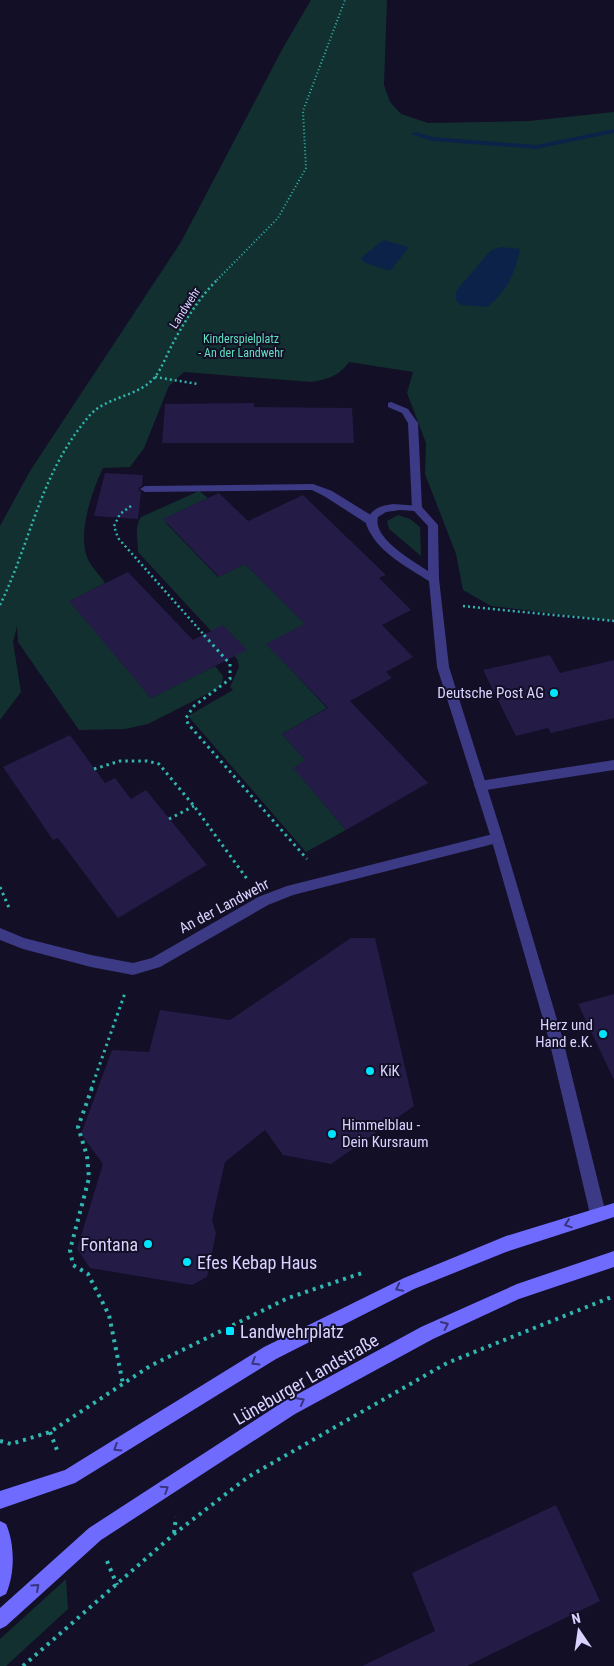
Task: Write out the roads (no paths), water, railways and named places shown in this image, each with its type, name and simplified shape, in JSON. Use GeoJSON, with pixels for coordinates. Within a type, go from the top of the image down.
{"type":"FeatureCollection","features":[{"type":"Feature","properties":{"kind":"main road"},"geometry":{"type":"LineString","coordinates":[[0,1500],[69,1477],[270,1353],[409,1283],[506,1244],[614,1210]]}},
{"type":"Feature","properties":{"kind":"main road","name":"Lüneburger Landstraße"},"geometry":{"type":"LineString","coordinates":[[0,1620],[95,1534],[289,1408],[454,1321],[517,1292],[614,1259]]}},
{"type":"Feature","properties":{"kind":"main road"},"geometry":{"type":"LineString","coordinates":[[0,1530],[4,1556],[0,1588]]}},
{"type":"Feature","properties":{"kind":"street"},"geometry":{"type":"LineString","coordinates":[[391,405],[405,412],[413,423],[417,508],[433,526],[434,579],[442,667],[496,838],[556,1040],[598,1214]]}},
{"type":"Feature","properties":{"kind":"street"},"geometry":{"type":"LineString","coordinates":[[145,489],[313,487],[328,491],[353,511],[370,520]]}},
{"type":"Feature","properties":{"kind":"street"},"geometry":{"type":"LineString","coordinates":[[417,508],[391,507],[374,514],[370,520],[370,528],[376,537],[402,559],[434,579]]}},
{"type":"Feature","properties":{"kind":"street"},"geometry":{"type":"LineString","coordinates":[[480,786],[614,765]]}},
{"type":"Feature","properties":{"kind":"street","name":"An der Landwehr"},"geometry":{"type":"LineString","coordinates":[[0,934],[22,943],[91,961],[133,969],[155,963],[263,901],[292,890],[496,838]]}},
{"type":"Feature","properties":{"kind":"water"},"geometry":{"type":"Polygon","coordinates":[[[383,240],[409,247],[390,271],[365,263],[361,258],[383,240]]]}},
{"type":"Feature","properties":{"kind":"water"},"geometry":{"type":"Polygon","coordinates":[[[501,247],[520,249],[513,274],[505,288],[487,307],[461,305],[456,300],[456,291],[491,250],[501,247]]]}},
{"type":"Feature","properties":{"kind":"waterway"},"geometry":{"type":"LineString","coordinates":[[415,134],[432,139],[536,147],[614,131]]}},
{"type":"Feature","properties":{"kind":"place","name":"Deutsche Post AG"},"geometry":{"type":"Point","coordinates":[554,693]}},
{"type":"Feature","properties":{"kind":"place","name":"Herz und Hand e.K."},"geometry":{"type":"Point","coordinates":[603,1034]}},
{"type":"Feature","properties":{"kind":"place","name":"KiK"},"geometry":{"type":"Point","coordinates":[370,1071]}},
{"type":"Feature","properties":{"kind":"place","name":"Himmelblau - Dein Kursraum"},"geometry":{"type":"Point","coordinates":[332,1134]}},
{"type":"Feature","properties":{"kind":"place","name":"Fontana"},"geometry":{"type":"Point","coordinates":[148,1244]}},
{"type":"Feature","properties":{"kind":"place","name":"Efes Kebap Haus"},"geometry":{"type":"Point","coordinates":[187,1262]}},
{"type":"Feature","properties":{"kind":"place","name":"Landwehrplatz"},"geometry":{"type":"Point","coordinates":[230,1331]}},
{"type":"Feature","properties":{"kind":"park label","name":"Kinderspielplatz - An der Landwehr"},"geometry":{"type":"Point","coordinates":[241,346]}}]}
